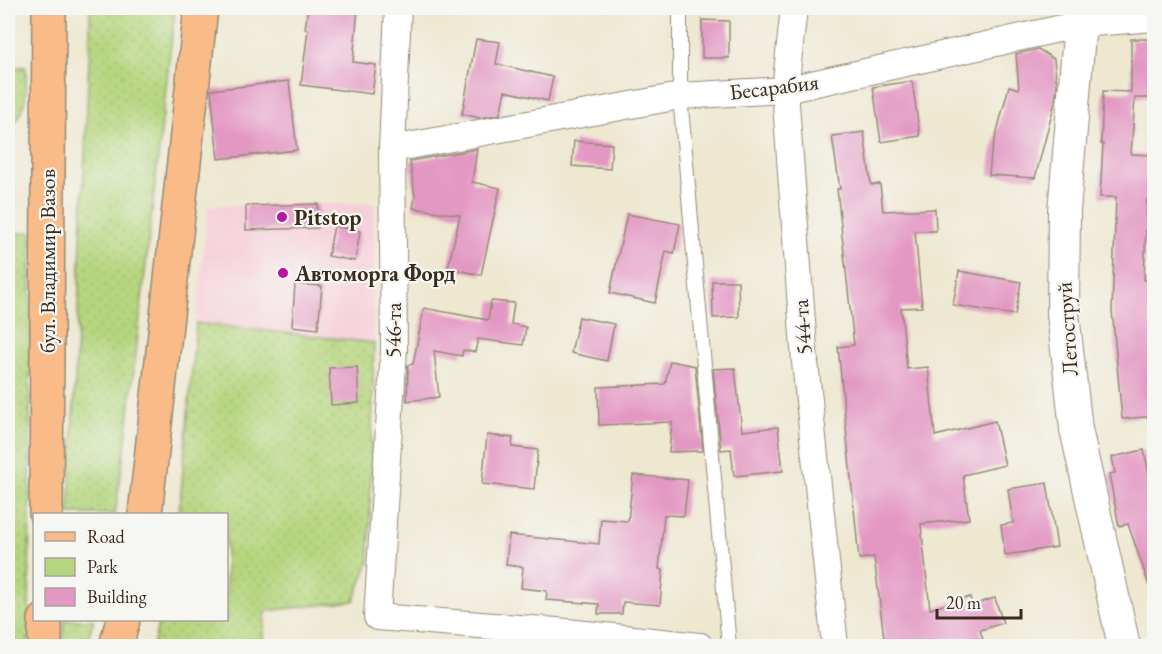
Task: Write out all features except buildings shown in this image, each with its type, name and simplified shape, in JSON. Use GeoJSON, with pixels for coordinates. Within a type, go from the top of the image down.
{"type":"FeatureCollection","features":[{"type":"Feature","properties":{"kind":"main road"},"geometry":{"type":"LineString","coordinates":[[145,513],[201,8]]}},
{"type":"Feature","properties":{"kind":"main road","name":"бул. Владимир Вазов"},"geometry":{"type":"LineString","coordinates":[[45,513],[50,23]]}},
{"type":"Feature","properties":{"kind":"main road"},"geometry":{"type":"LineString","coordinates":[[45,621],[45,646]]}},
{"type":"Feature","properties":{"kind":"main road"},"geometry":{"type":"LineString","coordinates":[[116,646],[123,621]]}},
{"type":"Feature","properties":{"kind":"street","name":"546-та"},"geometry":{"type":"LineString","coordinates":[[398,8],[392,149],[394,349],[377,617],[557,631],[700,646]]}},
{"type":"Feature","properties":{"kind":"street","name":"544-та"},"geometry":{"type":"LineString","coordinates":[[794,8],[784,90],[805,362],[835,646]]}},
{"type":"Feature","properties":{"kind":"street","name":"Бесарабия"},"geometry":{"type":"LineString","coordinates":[[392,149],[680,96],[784,90],[1082,16],[1155,18]]}},
{"type":"Feature","properties":{"kind":"street","name":"Летоструй"},"geometry":{"type":"LineString","coordinates":[[1082,16],[1064,211],[1063,314],[1076,429],[1124,646]]}},
{"type":"Feature","properties":{"kind":"lane"},"geometry":{"type":"LineString","coordinates":[[680,8],[680,96],[729,646]]}},
{"type":"Feature","properties":{"kind":"shaded area"},"geometry":{"type":"Polygon","coordinates":[[[374,203],[374,343],[196,323],[208,206],[374,203]]]}},
{"type":"Feature","properties":{"kind":"green space"},"geometry":{"type":"Polygon","coordinates":[[[90,8],[175,8],[126,440],[115,513],[69,513],[90,8]]]}},
{"type":"Feature","properties":{"kind":"green space"},"geometry":{"type":"Polygon","coordinates":[[[8,67],[26,67],[26,86],[23,108],[8,130],[8,67]]]}},
{"type":"Feature","properties":{"kind":"green space"},"geometry":{"type":"Polygon","coordinates":[[[31,232],[29,646],[9,646],[8,234],[31,232]]]}},
{"type":"Feature","properties":{"kind":"green space"},"geometry":{"type":"Polygon","coordinates":[[[196,323],[374,343],[369,562],[354,601],[266,611],[262,646],[153,646],[159,621],[228,621],[228,513],[179,513],[196,323]]]}},
{"type":"Feature","properties":{"kind":"green space"},"geometry":{"type":"Polygon","coordinates":[[[64,621],[94,621],[85,646],[63,646],[64,621]]]}},
{"type":"Feature","properties":{"kind":"place","name":"Pitstop"},"geometry":{"type":"Point","coordinates":[282,217]}},
{"type":"Feature","properties":{"kind":"place","name":"Автоморга Форд"},"geometry":{"type":"Point","coordinates":[283,273]}}]}
